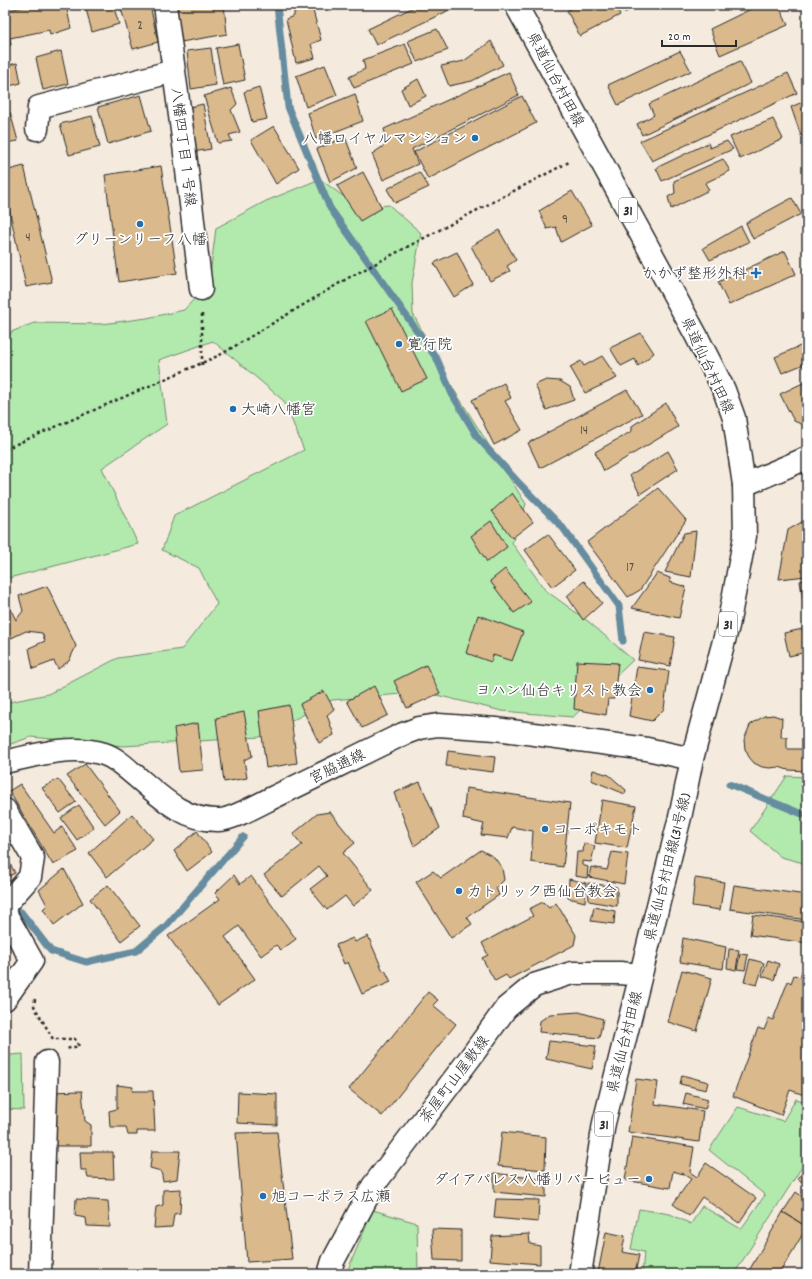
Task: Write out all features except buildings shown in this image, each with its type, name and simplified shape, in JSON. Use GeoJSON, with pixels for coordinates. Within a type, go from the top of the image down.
{"type":"FeatureCollection","features":[{"type":"Feature","properties":{"kind":"street","name":"八幡四丁目１号線"},"geometry":{"type":"LineString","coordinates":[[165,5],[201,289]]}},
{"type":"Feature","properties":{"kind":"street","name":"県道仙台村田線"},"geometry":{"type":"LineString","coordinates":[[516,5],[696,335],[724,390],[734,418],[744,485],[746,522],[744,543],[728,626],[692,759]]}},
{"type":"Feature","properties":{"kind":"street"},"geometry":{"type":"LineString","coordinates":[[37,129],[39,107],[174,71]]}},
{"type":"Feature","properties":{"kind":"street"},"geometry":{"type":"LineString","coordinates":[[744,485],[807,458]]}},
{"type":"Feature","properties":{"kind":"street","name":"宮脇通線"},"geometry":{"type":"LineString","coordinates":[[5,762],[69,750],[91,751],[105,754],[117,760],[172,805],[189,816],[204,820],[221,820],[251,808],[403,734],[419,728],[438,725],[496,729],[647,749],[692,759]]}},
{"type":"Feature","properties":{"kind":"street","name":"県道仙台村田線(31号線)"},"geometry":{"type":"LineString","coordinates":[[640,975],[681,813],[692,759]]}},
{"type":"Feature","properties":{"kind":"street"},"geometry":{"type":"LineString","coordinates":[[5,810],[33,858],[30,877],[5,905]]}},
{"type":"Feature","properties":{"kind":"street"},"geometry":{"type":"LineString","coordinates":[[5,914],[32,961],[5,999]]}},
{"type":"Feature","properties":{"kind":"street","name":"茶屋町山屋敷線"},"geometry":{"type":"LineString","coordinates":[[329,1274],[333,1262],[372,1186],[470,1058],[506,1008],[534,985],[572,973],[620,973],[640,975]]}},
{"type":"Feature","properties":{"kind":"street","name":"県道仙台村田線"},"geometry":{"type":"LineString","coordinates":[[580,1274],[604,1123],[640,975]]}},
{"type":"Feature","properties":{"kind":"street"},"geometry":{"type":"LineString","coordinates":[[40,1274],[47,1062]]}},
{"type":"Feature","properties":{"kind":"path"},"geometry":{"type":"LineString","coordinates":[[5,449],[202,365],[362,271],[569,162]]}},
{"type":"Feature","properties":{"kind":"path"},"geometry":{"type":"LineString","coordinates":[[202,318],[202,365]]}},
{"type":"Feature","properties":{"kind":"path"},"geometry":{"type":"LineString","coordinates":[[32,961],[37,980],[34,1006],[53,1039],[75,1039],[79,1046],[50,1052],[47,1062]]}},
{"type":"Feature","properties":{"kind":"green space","name":"大崎八幡宮"},"geometry":{"type":"Polygon","coordinates":[[[320,179],[359,208],[389,205],[421,233],[412,283],[413,314],[451,385],[526,504],[512,543],[545,590],[589,622],[633,660],[573,717],[502,711],[424,692],[332,700],[260,737],[124,746],[31,737],[5,746],[5,703],[48,694],[118,658],[182,649],[217,604],[199,568],[162,550],[174,516],[304,450],[284,401],[213,341],[159,360],[167,424],[102,468],[138,544],[5,579],[5,347],[11,332],[34,323],[102,324],[147,318],[184,310],[209,283],[216,228],[266,201],[320,179]]]}},
{"type":"Feature","properties":{"kind":"green space"},"geometry":{"type":"Polygon","coordinates":[[[787,776],[807,777],[807,864],[781,857],[750,831],[787,776]]]}},
{"type":"Feature","properties":{"kind":"green space"},"geometry":{"type":"Polygon","coordinates":[[[23,1054],[24,1110],[5,1109],[5,1064],[11,1055],[23,1054]]]}},
{"type":"Feature","properties":{"kind":"green space"},"geometry":{"type":"Polygon","coordinates":[[[796,1099],[807,1102],[807,1159],[734,1274],[642,1274],[644,1252],[631,1249],[639,1209],[670,1214],[691,1224],[702,1206],[741,1229],[765,1195],[709,1150],[738,1107],[783,1121],[796,1099]]]}},
{"type":"Feature","properties":{"kind":"green space"},"geometry":{"type":"Polygon","coordinates":[[[373,1210],[417,1223],[418,1274],[346,1274],[373,1210]]]}},
{"type":"Feature","properties":{"kind":"waterway"},"geometry":{"type":"LineString","coordinates":[[277,5],[288,107],[330,208],[437,359],[452,394],[478,438],[563,528],[619,606],[623,641]]}},
{"type":"Feature","properties":{"kind":"waterway"},"geometry":{"type":"LineString","coordinates":[[729,784],[807,816]]}},
{"type":"Feature","properties":{"kind":"waterway"},"geometry":{"type":"LineString","coordinates":[[13,913],[21,912],[51,951],[86,962],[136,951],[166,926],[243,837]]}},
{"type":"Feature","properties":{"kind":"place","name":"八幡ロイヤルマンション"},"geometry":{"type":"Point","coordinates":[475,138]}},
{"type":"Feature","properties":{"kind":"place","name":"グリーンリーフ八幡"},"geometry":{"type":"Point","coordinates":[140,224]}},
{"type":"Feature","properties":{"kind":"place","name":"かかず整形外科"},"geometry":{"type":"Point","coordinates":[756,273]}},
{"type":"Feature","properties":{"kind":"place","name":"寛行院"},"geometry":{"type":"Point","coordinates":[399,344]}},
{"type":"Feature","properties":{"kind":"place","name":"大崎八幡宮"},"geometry":{"type":"Point","coordinates":[233,409]}},
{"type":"Feature","properties":{"kind":"place","name":"ヨハン仙台キリスト教会"},"geometry":{"type":"Point","coordinates":[650,690]}},
{"type":"Feature","properties":{"kind":"place","name":"コーポキモト"},"geometry":{"type":"Point","coordinates":[545,829]}},
{"type":"Feature","properties":{"kind":"place","name":"カトリック西仙台教会"},"geometry":{"type":"Point","coordinates":[459,891]}},
{"type":"Feature","properties":{"kind":"place","name":"ダイアパレス八幡リバービュー"},"geometry":{"type":"Point","coordinates":[649,1179]}},
{"type":"Feature","properties":{"kind":"place","name":"旭コーポラス広瀬"},"geometry":{"type":"Point","coordinates":[263,1196]}}]}
